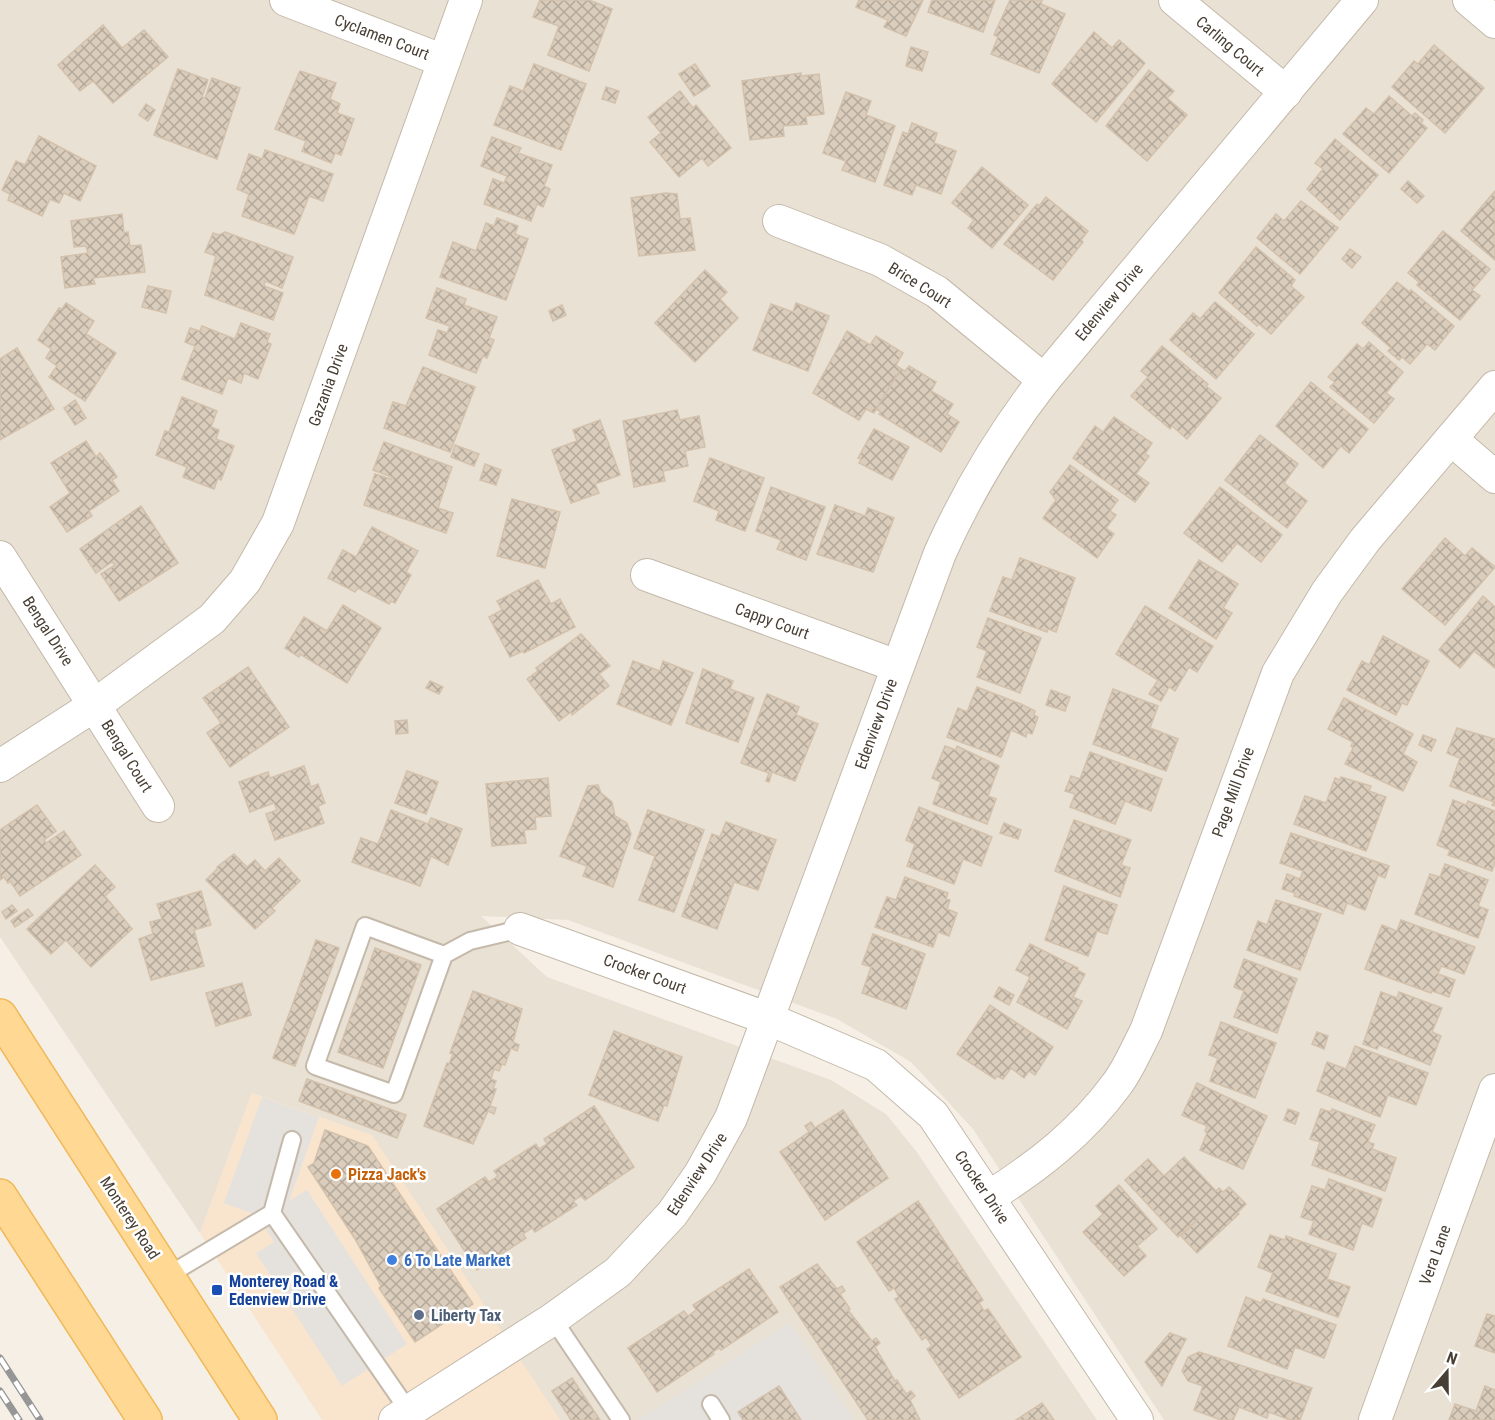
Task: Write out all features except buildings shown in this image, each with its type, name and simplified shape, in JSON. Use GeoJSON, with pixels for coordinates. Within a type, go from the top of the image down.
{"type":"FeatureCollection","features":[{"type":"Feature","properties":{"kind":"main road","name":"Monterey Road"},"geometry":{"type":"LineString","coordinates":[[0,1016],[260,1420]]}},
{"type":"Feature","properties":{"kind":"main road"},"geometry":{"type":"LineString","coordinates":[[0,1196],[145,1420]]}},
{"type":"Feature","properties":{"kind":"street","name":"Cyclamen Court"},"geometry":{"type":"LineString","coordinates":[[286,0],[444,61]]}},
{"type":"Feature","properties":{"kind":"street","name":"Gazania Drive"},"geometry":{"type":"LineString","coordinates":[[0,766],[95,705],[212,620],[245,581],[278,523],[466,0]]}},
{"type":"Feature","properties":{"kind":"street","name":"Carling Court"},"geometry":{"type":"LineString","coordinates":[[1175,0],[1286,92]]}},
{"type":"Feature","properties":{"kind":"street","name":"Edenview Drive"},"geometry":{"type":"LineString","coordinates":[[402,1415],[553,1319],[618,1272],[672,1214],[700,1174],[732,1118],[897,666],[958,514],[1019,412],[1044,380],[1362,0]]}},
{"type":"Feature","properties":{"kind":"street"},"geometry":{"type":"LineString","coordinates":[[1469,0],[1495,22]]}},
{"type":"Feature","properties":{"kind":"street","name":"Brice Court"},"geometry":{"type":"LineString","coordinates":[[779,221],[879,260],[936,292],[1044,380]]}},
{"type":"Feature","properties":{"kind":"street","name":"Page Mill Drive"},"geometry":{"type":"LineString","coordinates":[[988,1197],[1025,1174],[1066,1143],[1118,1083],[1146,1031],[1278,673],[1327,592],[1365,540],[1495,387]]}},
{"type":"Feature","properties":{"kind":"street"},"geometry":{"type":"LineString","coordinates":[[1451,439],[1495,477]]}},
{"type":"Feature","properties":{"kind":"street","name":"Bengal Drive"},"geometry":{"type":"LineString","coordinates":[[0,557],[95,705]]}},
{"type":"Feature","properties":{"kind":"street","name":"Cappy Court"},"geometry":{"type":"LineString","coordinates":[[648,575],[897,666]]}},
{"type":"Feature","properties":{"kind":"street","name":"Bengal Court"},"geometry":{"type":"LineString","coordinates":[[95,705],[158,806]]}},
{"type":"Feature","properties":{"kind":"street","name":"Crocker Court"},"geometry":{"type":"LineString","coordinates":[[520,929],[769,1019]]}},
{"type":"Feature","properties":{"kind":"street","name":"Crocker Drive"},"geometry":{"type":"LineString","coordinates":[[769,1019],[876,1065],[933,1115],[1137,1420]]}},
{"type":"Feature","properties":{"kind":"street","name":"Vera Lane"},"geometry":{"type":"LineString","coordinates":[[1375,1420],[1495,1090]]}},
{"type":"Feature","properties":{"kind":"lane"},"geometry":{"type":"LineString","coordinates":[[444,955],[365,926],[315,1066],[394,1095],[444,955],[470,941],[520,929]]}},
{"type":"Feature","properties":{"kind":"lane"},"geometry":{"type":"LineString","coordinates":[[167,1276],[272,1213],[292,1140]]}},
{"type":"Feature","properties":{"kind":"lane"},"geometry":{"type":"LineString","coordinates":[[272,1213],[402,1415]]}},
{"type":"Feature","properties":{"kind":"lane"},"geometry":{"type":"LineString","coordinates":[[553,1319],[621,1420]]}},
{"type":"Feature","properties":{"kind":"lane"},"geometry":{"type":"LineString","coordinates":[[711,1404],[722,1420]]}},
{"type":"Feature","properties":{"kind":"shaded area"},"geometry":{"type":"Polygon","coordinates":[[[0,0],[1495,0],[1495,1420],[1164,1420],[973,1129],[911,1062],[837,1019],[568,920],[481,916],[547,977],[831,1080],[886,1114],[916,1151],[1097,1420],[560,1420],[372,1136],[252,1093],[200,1233],[0,937],[0,0]]]}},
{"type":"Feature","properties":{"kind":"shaded area"},"geometry":{"type":"Polygon","coordinates":[[[252,1093],[372,1135],[560,1420],[322,1420],[200,1233],[252,1093]]]}},
{"type":"Feature","properties":{"kind":"shaded area"},"geometry":{"type":"Polygon","coordinates":[[[262,1097],[319,1117],[289,1201],[307,1190],[407,1344],[342,1386],[256,1253],[274,1242],[257,1215],[224,1203],[262,1097]]]}},
{"type":"Feature","properties":{"kind":"shaded area"},"geometry":{"type":"Polygon","coordinates":[[[790,1322],[854,1420],[638,1420],[790,1322]]]}},
{"type":"Feature","properties":{"kind":"railway"},"geometry":{"type":"LineString","coordinates":[[0,1358],[40,1420]]}},
{"type":"Feature","properties":{"kind":"railway"},"geometry":{"type":"LineString","coordinates":[[0,1391],[19,1420]]}},
{"type":"Feature","properties":{"kind":"place","name":"Pizza Jack's"},"geometry":{"type":"Point","coordinates":[336,1174]}},
{"type":"Feature","properties":{"kind":"place","name":"6 To Late Market"},"geometry":{"type":"Point","coordinates":[392,1260]}},
{"type":"Feature","properties":{"kind":"place","name":"Monterey Road & Edenview Drive"},"geometry":{"type":"Point","coordinates":[217,1290]}},
{"type":"Feature","properties":{"kind":"place","name":"Liberty Tax"},"geometry":{"type":"Point","coordinates":[419,1315]}}]}
